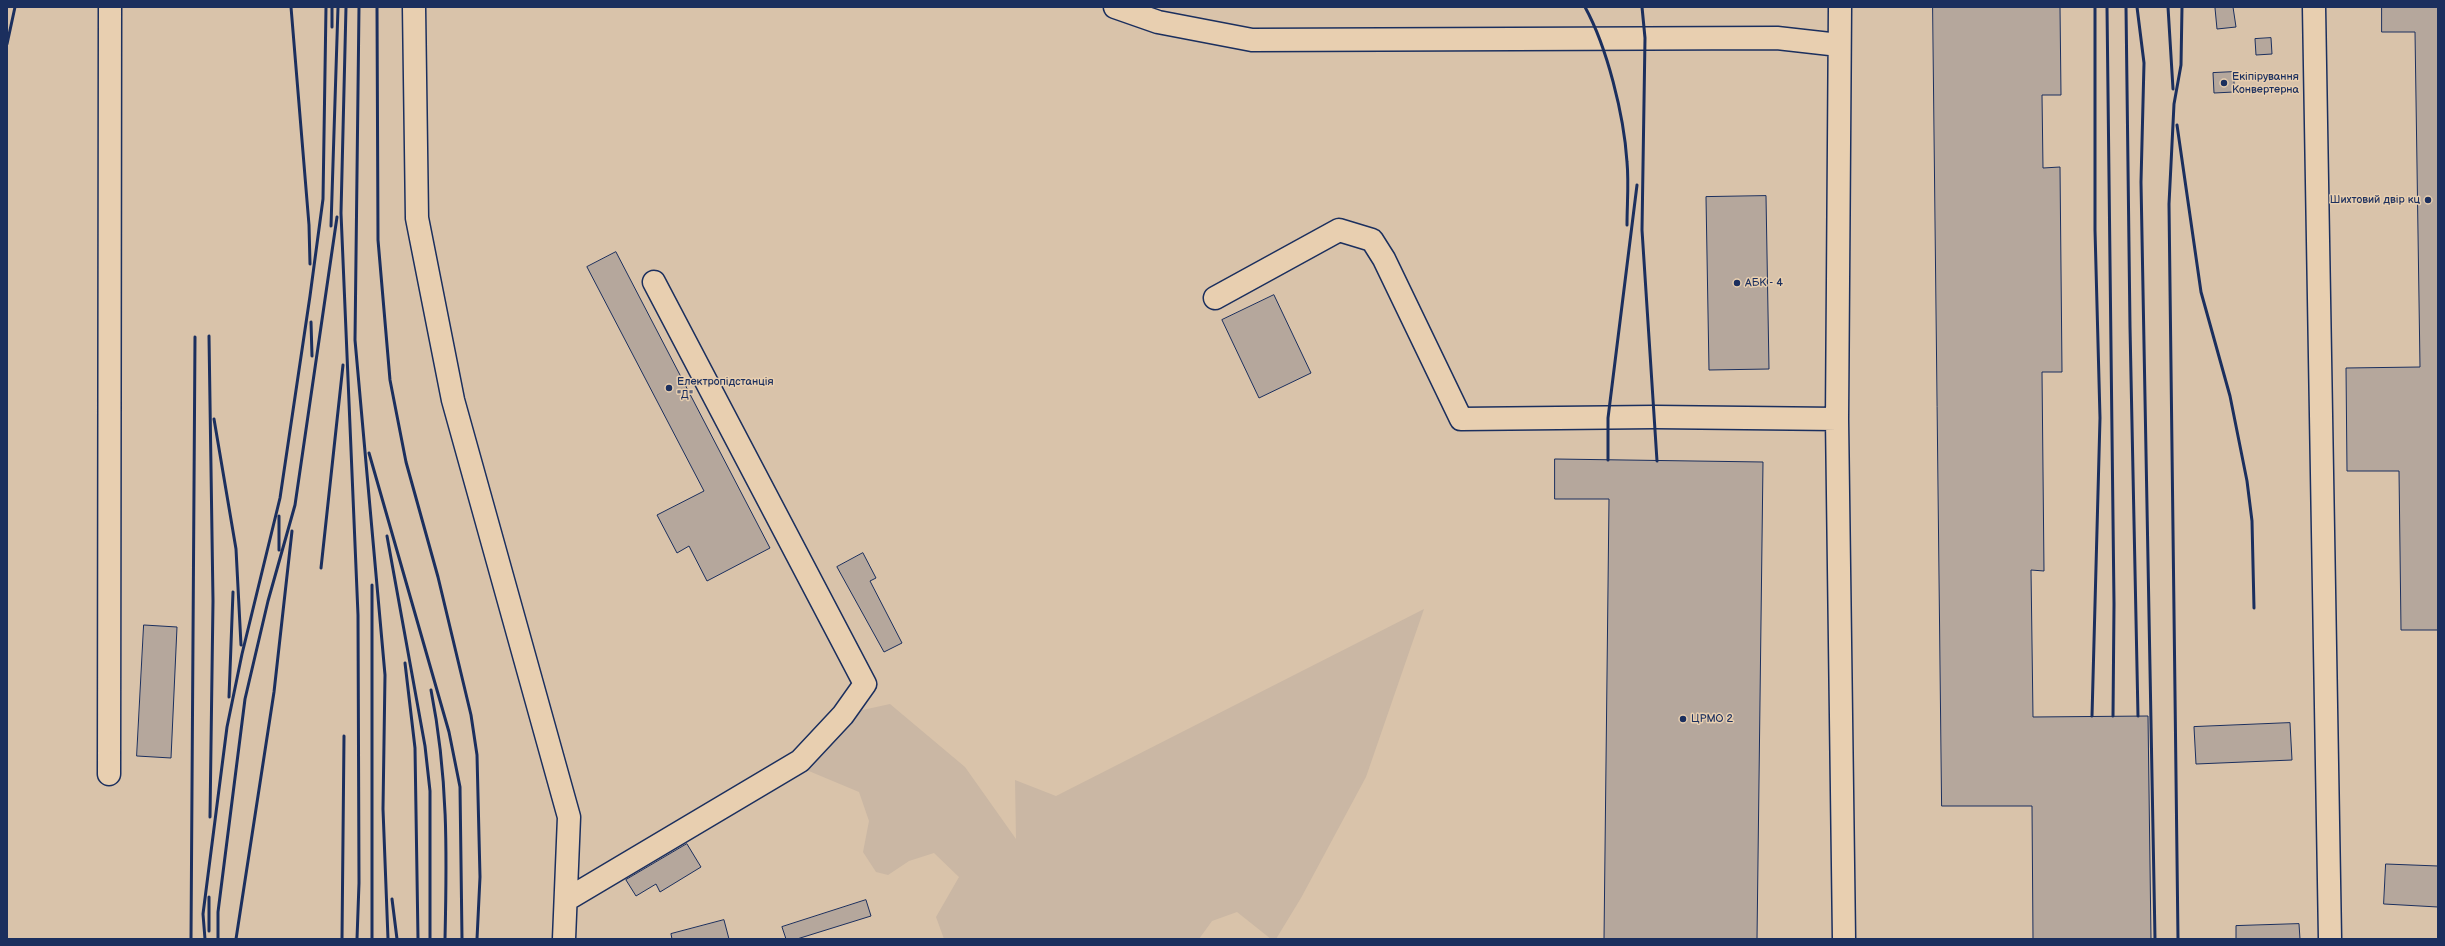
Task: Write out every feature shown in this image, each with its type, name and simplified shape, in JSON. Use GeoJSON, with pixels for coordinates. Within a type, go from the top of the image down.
{"type":"FeatureCollection","features":[{"type":"Feature","properties":{"kind":"street"},"geometry":{"type":"LineString","coordinates":[[109,774],[110,7]]}},
{"type":"Feature","properties":{"kind":"street"},"geometry":{"type":"LineString","coordinates":[[414,7],[417,218],[453,400],[570,817],[564,939]]}},
{"type":"Feature","properties":{"kind":"street"},"geometry":{"type":"LineString","coordinates":[[1115,7],[1158,22],[1252,40],[1777,38],[1839,45]]}},
{"type":"Feature","properties":{"kind":"street"},"geometry":{"type":"LineString","coordinates":[[1840,7],[1837,419],[1844,939]]}},
{"type":"Feature","properties":{"kind":"street"},"geometry":{"type":"LineString","coordinates":[[2314,7],[2330,939]]}},
{"type":"Feature","properties":{"kind":"street"},"geometry":{"type":"LineString","coordinates":[[1215,298],[1339,230],[1372,240],[1384,259],[1461,419],[1655,417],[1837,419]]}},
{"type":"Feature","properties":{"kind":"street"},"geometry":{"type":"LineString","coordinates":[[566,900],[800,760],[843,715],[864,684],[654,282]]}},
{"type":"Feature","properties":{"kind":"shaded area"},"geometry":{"type":"Polygon","coordinates":[[[7,7],[2438,7],[2438,939],[7,939],[7,7]]]}},
{"type":"Feature","properties":{"kind":"shaded area"},"geometry":{"type":"Polygon","coordinates":[[[1424,609],[1366,777],[1301,898],[1276,939],[1271,939],[1237,912],[1212,921],[1199,939],[944,939],[936,917],[959,877],[934,853],[909,861],[888,875],[876,872],[863,852],[869,821],[859,792],[804,769],[858,711],[890,704],[965,767],[1016,839],[1015,780],[1056,796],[1424,609]]]}},
{"type":"Feature","properties":{"kind":"building"},"geometry":{"type":"Polygon","coordinates":[[[1933,7],[2060,7],[2061,95],[2042,95],[2043,168],[2060,167],[2062,372],[2042,372],[2044,571],[2031,570],[2033,717],[2148,716],[2151,939],[2033,939],[2032,806],[1942,806],[1933,7]]]}},
{"type":"Feature","properties":{"kind":"building"},"geometry":{"type":"Polygon","coordinates":[[[2233,7],[2236,27],[2217,29],[2215,8],[2233,7]]]}},
{"type":"Feature","properties":{"kind":"building","name":"Шихтовий двір кц"},"geometry":{"type":"Polygon","coordinates":[[[2382,7],[2438,7],[2438,630],[2401,630],[2399,471],[2347,471],[2346,368],[2420,367],[2415,32],[2382,32],[2382,7]]]}},
{"type":"Feature","properties":{"kind":"building"},"geometry":{"type":"Polygon","coordinates":[[[2271,38],[2272,54],[2256,55],[2255,39],[2271,38]]]}},
{"type":"Feature","properties":{"kind":"building","name":"Екіпірування Конвертерна"},"geometry":{"type":"Polygon","coordinates":[[[2234,72],[2234,92],[2214,93],[2213,73],[2234,72]]]}},
{"type":"Feature","properties":{"kind":"building","name":"АБК - 4"},"geometry":{"type":"Polygon","coordinates":[[[1766,196],[1769,369],[1709,370],[1706,197],[1766,196]]]}},
{"type":"Feature","properties":{"kind":"building","name":"Електропідстанція \"Д\""},"geometry":{"type":"Polygon","coordinates":[[[616,252],[770,548],[707,581],[689,546],[677,553],[657,515],[704,491],[587,267],[616,252]]]}},
{"type":"Feature","properties":{"kind":"building"},"geometry":{"type":"Polygon","coordinates":[[[1274,295],[1311,373],[1259,398],[1222,320],[1274,295]]]}},
{"type":"Feature","properties":{"kind":"building","name":"ЦРМО 2"},"geometry":{"type":"Polygon","coordinates":[[[1555,459],[1763,462],[1757,939],[1604,939],[1609,499],[1555,499],[1555,459]]]}},
{"type":"Feature","properties":{"kind":"building"},"geometry":{"type":"Polygon","coordinates":[[[863,553],[876,578],[870,581],[902,643],[884,652],[837,567],[863,553]]]}},
{"type":"Feature","properties":{"kind":"building"},"geometry":{"type":"Polygon","coordinates":[[[144,625],[177,627],[171,758],[137,756],[144,625]]]}},
{"type":"Feature","properties":{"kind":"building"},"geometry":{"type":"Polygon","coordinates":[[[2290,723],[2292,760],[2196,764],[2194,727],[2290,723]]]}},
{"type":"Feature","properties":{"kind":"building"},"geometry":{"type":"Polygon","coordinates":[[[687,844],[701,867],[660,892],[656,884],[636,896],[626,880],[687,844]]]}},
{"type":"Feature","properties":{"kind":"building"},"geometry":{"type":"Polygon","coordinates":[[[2386,864],[2438,866],[2438,907],[2384,904],[2386,864]]]}},
{"type":"Feature","properties":{"kind":"building"},"geometry":{"type":"Polygon","coordinates":[[[866,900],[871,916],[797,939],[786,939],[782,927],[866,900]]]}},
{"type":"Feature","properties":{"kind":"building"},"geometry":{"type":"Polygon","coordinates":[[[724,920],[729,939],[672,939],[671,934],[724,920]]]}},
{"type":"Feature","properties":{"kind":"building"},"geometry":{"type":"Polygon","coordinates":[[[2299,924],[2300,939],[2236,939],[2236,926],[2299,924]]]}},
{"type":"Feature","properties":{"kind":"railway"},"geometry":{"type":"LineString","coordinates":[[7,44],[15,7]]}},
{"type":"Feature","properties":{"kind":"railway"},"geometry":{"type":"LineString","coordinates":[[291,7],[309,225],[310,264]]}},
{"type":"Feature","properties":{"kind":"railway"},"geometry":{"type":"LineString","coordinates":[[205,939],[203,914],[227,727],[242,654],[280,498],[323,199],[326,7]]}},
{"type":"Feature","properties":{"kind":"railway"},"geometry":{"type":"LineString","coordinates":[[332,7],[332,27]]}},
{"type":"Feature","properties":{"kind":"railway"},"geometry":{"type":"LineString","coordinates":[[331,226],[338,7]]}},
{"type":"Feature","properties":{"kind":"railway"},"geometry":{"type":"LineString","coordinates":[[346,7],[341,213],[358,615],[359,883],[357,939]]}},
{"type":"Feature","properties":{"kind":"railway"},"geometry":{"type":"LineString","coordinates":[[359,7],[355,340],[385,675],[383,809],[388,939]]}},
{"type":"Feature","properties":{"kind":"railway"},"geometry":{"type":"LineString","coordinates":[[377,7],[378,240],[390,380],[406,462],[438,577],[471,715],[477,755],[480,877],[477,939]]}},
{"type":"Feature","properties":{"kind":"railway"},"geometry":{"type":"LineString","coordinates":[[1585,7],[1593,23],[1607,61],[1618,103],[1628,170],[1627,225]]}},
{"type":"Feature","properties":{"kind":"railway"},"geometry":{"type":"LineString","coordinates":[[1642,7],[1645,38],[1642,230],[1657,461]]}},
{"type":"Feature","properties":{"kind":"railway"},"geometry":{"type":"LineString","coordinates":[[2092,716],[2100,418],[2095,230],[2095,7]]}},
{"type":"Feature","properties":{"kind":"railway"},"geometry":{"type":"LineString","coordinates":[[2107,7],[2114,604],[2113,716]]}},
{"type":"Feature","properties":{"kind":"railway"},"geometry":{"type":"LineString","coordinates":[[2126,7],[2130,327],[2138,716]]}},
{"type":"Feature","properties":{"kind":"railway"},"geometry":{"type":"LineString","coordinates":[[2137,7],[2144,63],[2141,182],[2155,939]]}},
{"type":"Feature","properties":{"kind":"railway"},"geometry":{"type":"LineString","coordinates":[[2168,7],[2173,89]]}},
{"type":"Feature","properties":{"kind":"railway"},"geometry":{"type":"LineString","coordinates":[[2178,939],[2169,204],[2174,104],[2181,65],[2182,7]]}},
{"type":"Feature","properties":{"kind":"railway"},"geometry":{"type":"LineString","coordinates":[[2177,125],[2201,292],[2230,396],[2247,481],[2252,521],[2254,608]]}},
{"type":"Feature","properties":{"kind":"railway"},"geometry":{"type":"LineString","coordinates":[[1608,460],[1608,418],[1637,185]]}},
{"type":"Feature","properties":{"kind":"railway"},"geometry":{"type":"LineString","coordinates":[[218,939],[218,912],[245,699],[268,601],[295,505],[337,217]]}},
{"type":"Feature","properties":{"kind":"railway"},"geometry":{"type":"LineString","coordinates":[[311,322],[312,356]]}},
{"type":"Feature","properties":{"kind":"railway"},"geometry":{"type":"LineString","coordinates":[[209,336],[213,601],[210,817]]}},
{"type":"Feature","properties":{"kind":"railway"},"geometry":{"type":"LineString","coordinates":[[191,939],[195,337]]}},
{"type":"Feature","properties":{"kind":"railway"},"geometry":{"type":"LineString","coordinates":[[321,568],[343,365]]}},
{"type":"Feature","properties":{"kind":"railway"},"geometry":{"type":"LineString","coordinates":[[214,419],[236,549],[241,645]]}},
{"type":"Feature","properties":{"kind":"railway"},"geometry":{"type":"LineString","coordinates":[[369,453],[449,732],[460,787],[462,939]]}},
{"type":"Feature","properties":{"kind":"railway"},"geometry":{"type":"LineString","coordinates":[[279,516],[279,550]]}},
{"type":"Feature","properties":{"kind":"railway"},"geometry":{"type":"LineString","coordinates":[[236,939],[274,692],[292,531]]}},
{"type":"Feature","properties":{"kind":"railway"},"geometry":{"type":"LineString","coordinates":[[387,536],[425,746],[430,791],[430,939]]}},
{"type":"Feature","properties":{"kind":"railway"},"geometry":{"type":"LineString","coordinates":[[372,585],[372,939]]}},
{"type":"Feature","properties":{"kind":"railway"},"geometry":{"type":"LineString","coordinates":[[229,697],[233,592]]}},
{"type":"Feature","properties":{"kind":"railway"},"geometry":{"type":"LineString","coordinates":[[405,663],[415,748],[418,939]]}},
{"type":"Feature","properties":{"kind":"railway"},"geometry":{"type":"LineString","coordinates":[[431,690],[441,753],[445,814],[445,939]]}},
{"type":"Feature","properties":{"kind":"railway"},"geometry":{"type":"LineString","coordinates":[[342,939],[344,736]]}},
{"type":"Feature","properties":{"kind":"railway"},"geometry":{"type":"LineString","coordinates":[[209,897],[209,931]]}},
{"type":"Feature","properties":{"kind":"railway"},"geometry":{"type":"LineString","coordinates":[[392,899],[397,939]]}},
{"type":"Feature","properties":{"kind":"place","name":"Екіпірування Конвертерна"},"geometry":{"type":"Point","coordinates":[2224,83]}},
{"type":"Feature","properties":{"kind":"place","name":"Шихтовий двір кц"},"geometry":{"type":"Point","coordinates":[2428,200]}},
{"type":"Feature","properties":{"kind":"place","name":"АБК - 4"},"geometry":{"type":"Point","coordinates":[1737,283]}},
{"type":"Feature","properties":{"kind":"place","name":"Електропідстанція \"Д\""},"geometry":{"type":"Point","coordinates":[669,388]}},
{"type":"Feature","properties":{"kind":"place","name":"ЦРМО 2"},"geometry":{"type":"Point","coordinates":[1683,719]}}]}
